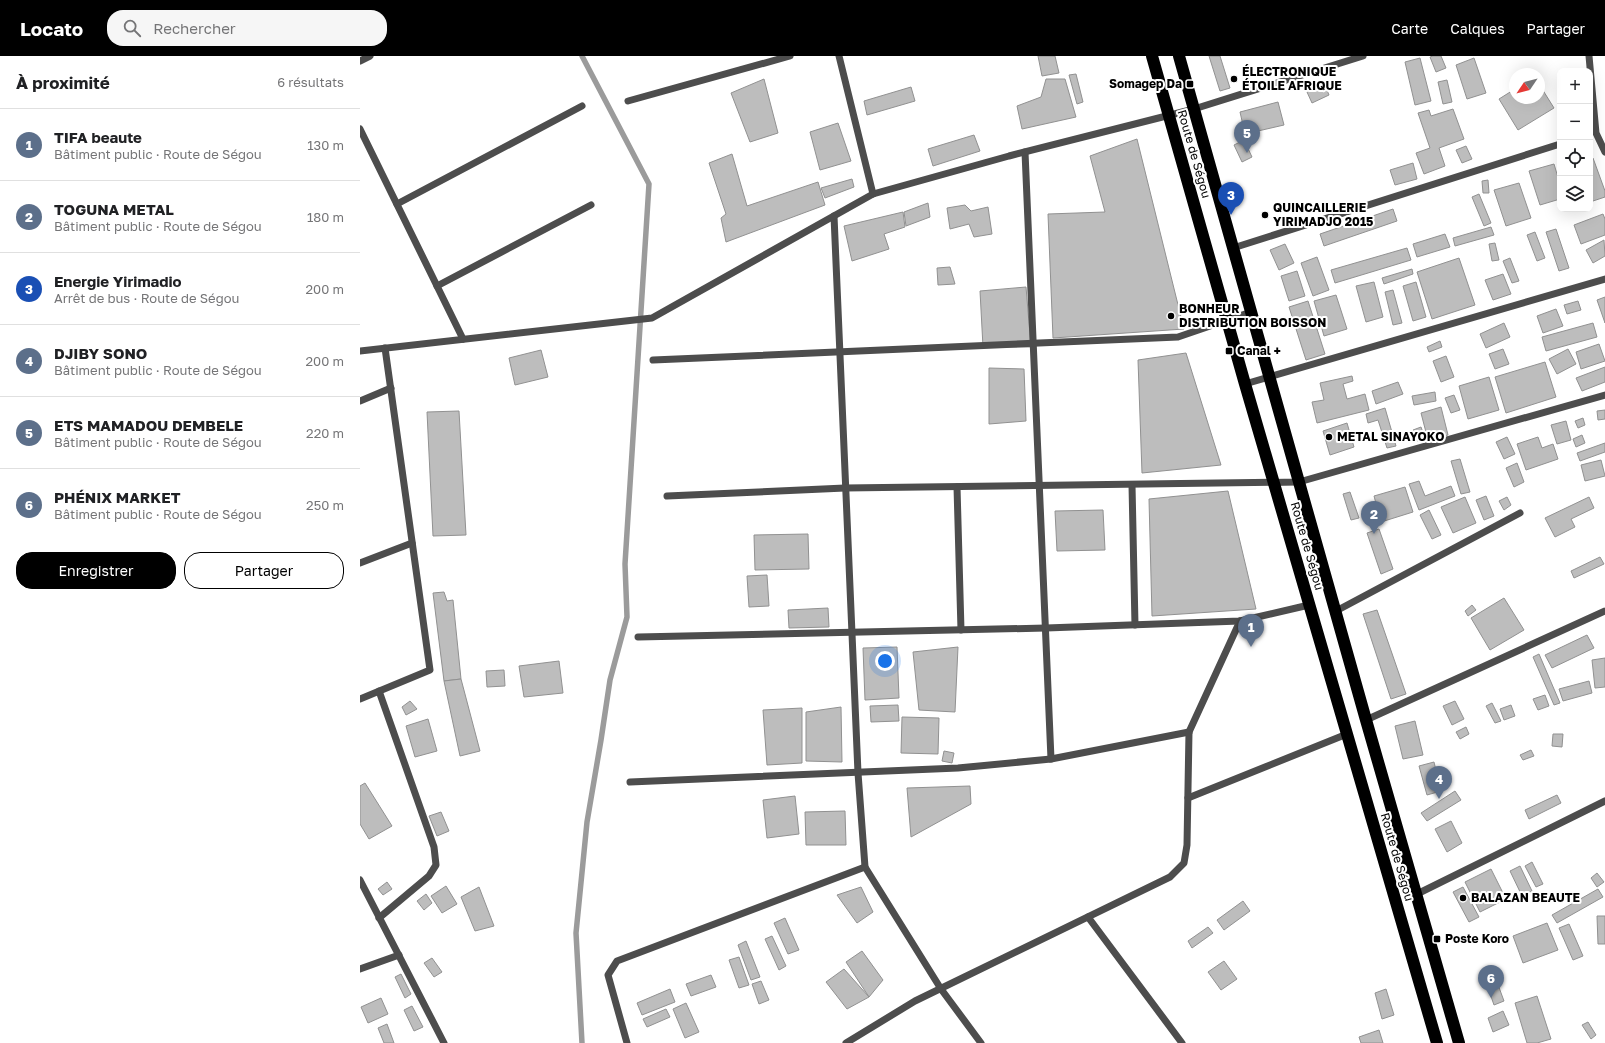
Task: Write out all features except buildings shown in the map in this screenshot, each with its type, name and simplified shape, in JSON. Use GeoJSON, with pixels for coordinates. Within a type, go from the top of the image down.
{"type":"FeatureCollection","features":[{"type":"Feature","properties":{"kind":"highway","name":"Route de Ségou"},"geometry":{"type":"LineString","coordinates":[[1152,56],[1245,384],[1437,1043]]}},
{"type":"Feature","properties":{"kind":"highway","name":"Route de Ségou"},"geometry":{"type":"LineString","coordinates":[[1180,56],[1269,377],[1459,1043]]}},
{"type":"Feature","properties":{"kind":"street"},"geometry":{"type":"LineString","coordinates":[[360,61],[370,56]]}},
{"type":"Feature","properties":{"kind":"street"},"geometry":{"type":"LineString","coordinates":[[628,101],[790,56]]}},
{"type":"Feature","properties":{"kind":"street"},"geometry":{"type":"LineString","coordinates":[[839,56],[873,194]]}},
{"type":"Feature","properties":{"kind":"street"},"geometry":{"type":"LineString","coordinates":[[360,351],[652,318],[873,194],[1025,152],[1194,109],[1362,56]]}},
{"type":"Feature","properties":{"kind":"street"},"geometry":{"type":"LineString","coordinates":[[1589,56],[1591,104]]}},
{"type":"Feature","properties":{"kind":"street"},"geometry":{"type":"LineString","coordinates":[[397,204],[582,106]]}},
{"type":"Feature","properties":{"kind":"street"},"geometry":{"type":"LineString","coordinates":[[360,129],[463,339]]}},
{"type":"Feature","properties":{"kind":"street"},"geometry":{"type":"LineString","coordinates":[[1593,134],[1605,152]]}},
{"type":"Feature","properties":{"kind":"street"},"geometry":{"type":"LineString","coordinates":[[1233,248],[1557,145]]}},
{"type":"Feature","properties":{"kind":"street"},"geometry":{"type":"LineString","coordinates":[[1025,152],[1052,759]]}},
{"type":"Feature","properties":{"kind":"street"},"geometry":{"type":"LineString","coordinates":[[437,286],[592,205]]}},
{"type":"Feature","properties":{"kind":"street"},"geometry":{"type":"LineString","coordinates":[[834,216],[858,773],[865,867],[941,989],[981,1043]]}},
{"type":"Feature","properties":{"kind":"street"},"geometry":{"type":"LineString","coordinates":[[1245,384],[1605,279]]}},
{"type":"Feature","properties":{"kind":"street"},"geometry":{"type":"LineString","coordinates":[[653,360],[1178,337],[1251,312]]}},
{"type":"Feature","properties":{"kind":"street"},"geometry":{"type":"LineString","coordinates":[[360,699],[430,670],[385,348]]}},
{"type":"Feature","properties":{"kind":"street"},"geometry":{"type":"LineString","coordinates":[[360,401],[391,388]]}},
{"type":"Feature","properties":{"kind":"street"},"geometry":{"type":"LineString","coordinates":[[667,496],[845,488],[1299,482],[1605,396]]}},
{"type":"Feature","properties":{"kind":"street"},"geometry":{"type":"LineString","coordinates":[[1132,484],[1135,625]]}},
{"type":"Feature","properties":{"kind":"street"},"geometry":{"type":"LineString","coordinates":[[957,487],[961,630]]}},
{"type":"Feature","properties":{"kind":"street"},"geometry":{"type":"LineString","coordinates":[[1336,611],[1520,514]]}},
{"type":"Feature","properties":{"kind":"street"},"geometry":{"type":"LineString","coordinates":[[360,563],[412,543]]}},
{"type":"Feature","properties":{"kind":"street"},"geometry":{"type":"LineString","coordinates":[[638,637],[1046,628],[1240,621],[1309,605]]}},
{"type":"Feature","properties":{"kind":"street"},"geometry":{"type":"LineString","coordinates":[[1366,720],[1605,611]]}},
{"type":"Feature","properties":{"kind":"street"},"geometry":{"type":"LineString","coordinates":[[846,1043],[915,1001],[1170,877],[1184,863],[1187,845],[1189,732],[1240,621]]}},
{"type":"Feature","properties":{"kind":"street"},"geometry":{"type":"LineString","coordinates":[[379,691],[434,847],[436,865],[429,876],[379,918]]}},
{"type":"Feature","properties":{"kind":"street"},"geometry":{"type":"LineString","coordinates":[[630,782],[958,768],[1052,759],[1189,732]]}},
{"type":"Feature","properties":{"kind":"street"},"geometry":{"type":"LineString","coordinates":[[1188,798],[1347,734]]}},
{"type":"Feature","properties":{"kind":"street"},"geometry":{"type":"LineString","coordinates":[[1417,894],[1605,801]]}},
{"type":"Feature","properties":{"kind":"street"},"geometry":{"type":"LineString","coordinates":[[627,1043],[608,975],[617,962],[865,867]]}},
{"type":"Feature","properties":{"kind":"street"},"geometry":{"type":"LineString","coordinates":[[360,880],[444,1043]]}},
{"type":"Feature","properties":{"kind":"street"},"geometry":{"type":"LineString","coordinates":[[1088,917],[1182,1043]]}},
{"type":"Feature","properties":{"kind":"street"},"geometry":{"type":"LineString","coordinates":[[360,969],[399,955]]}},
{"type":"Feature","properties":{"kind":"waterway"},"geometry":{"type":"LineString","coordinates":[[582,56],[649,184],[625,564],[627,617],[610,680],[587,822],[576,933],[582,1043]]}},
{"type":"Feature","properties":{"kind":"place","name":"ÉLECTRONIQUE ÉTOILE AFRIQUE"},"geometry":{"type":"Point","coordinates":[1234,79]}},
{"type":"Feature","properties":{"kind":"place","name":"Somagep Da"},"geometry":{"type":"Point","coordinates":[1190,84]}},
{"type":"Feature","properties":{"kind":"place","name":"ETS MAMADOU DEMBELE"},"geometry":{"type":"Point","coordinates":[1247,153]}},
{"type":"Feature","properties":{"kind":"place","name":"Energie Yirimadio"},"geometry":{"type":"Point","coordinates":[1231,215]}},
{"type":"Feature","properties":{"kind":"place","name":"QUINCAILLERIE YIRIMADJO 2015"},"geometry":{"type":"Point","coordinates":[1265,215]}},
{"type":"Feature","properties":{"kind":"place","name":"BONHEUR DISTRIBUTION BOISSON"},"geometry":{"type":"Point","coordinates":[1171,316]}},
{"type":"Feature","properties":{"kind":"place","name":"Canal +"},"geometry":{"type":"Point","coordinates":[1229,351]}},
{"type":"Feature","properties":{"kind":"place","name":"METAL SINAYOKO"},"geometry":{"type":"Point","coordinates":[1329,437]}},
{"type":"Feature","properties":{"kind":"place","name":"TOGUNA METAL"},"geometry":{"type":"Point","coordinates":[1374,534]}},
{"type":"Feature","properties":{"kind":"place","name":"TIFA beaute"},"geometry":{"type":"Point","coordinates":[1251,647]}},
{"type":"Feature","properties":{"kind":"place","name":"DJIBY SONO"},"geometry":{"type":"Point","coordinates":[1439,799]}},
{"type":"Feature","properties":{"kind":"place","name":"BALAZAN BEAUTE"},"geometry":{"type":"Point","coordinates":[1463,898]}},
{"type":"Feature","properties":{"kind":"place","name":"Poste Koro"},"geometry":{"type":"Point","coordinates":[1437,939]}},
{"type":"Feature","properties":{"kind":"place","name":"PHÉNIX MARKET"},"geometry":{"type":"Point","coordinates":[1491,998]}}]}
